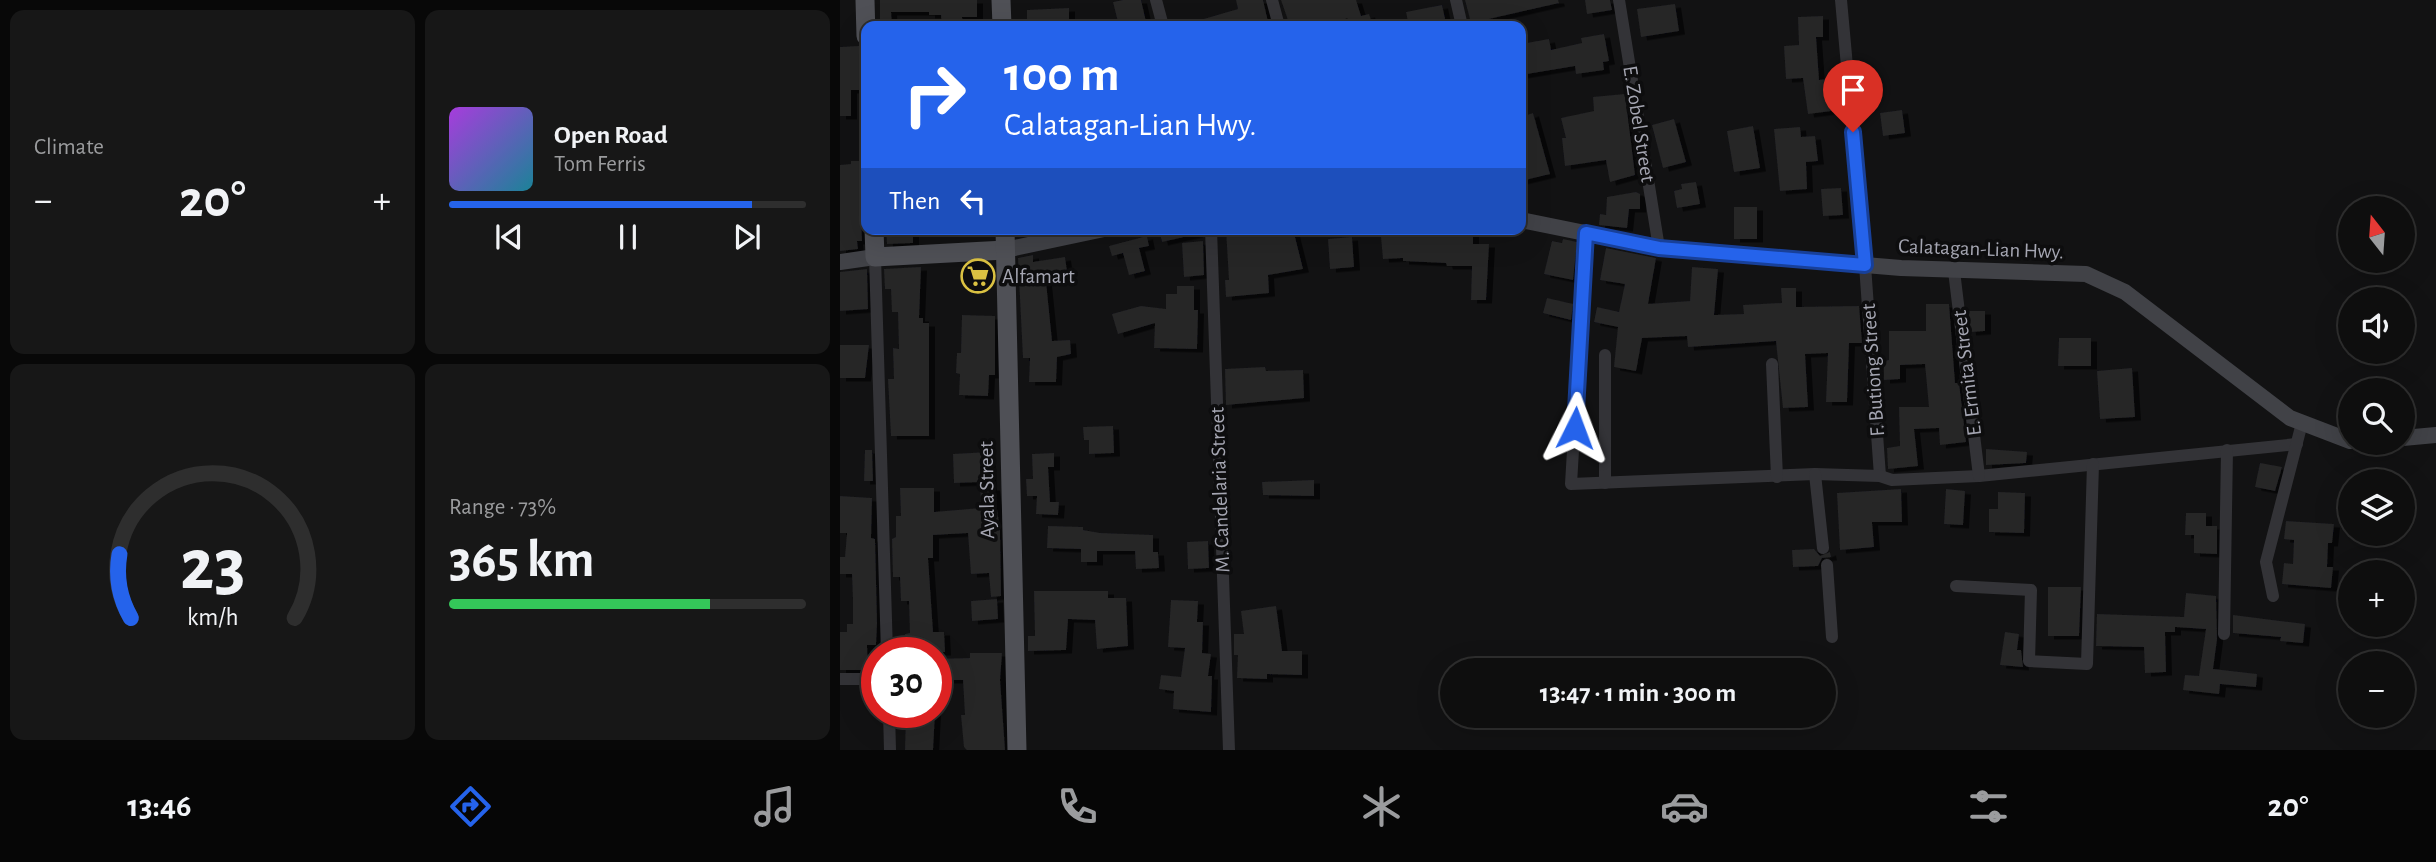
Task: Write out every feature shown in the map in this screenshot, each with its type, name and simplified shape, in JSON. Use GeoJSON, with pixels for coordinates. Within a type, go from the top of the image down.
{"type":"FeatureCollection","features":[{"type":"Feature","properties":{"kind":"main road"},"geometry":{"type":"LineString","coordinates":[[865,0],[866,21]]}},
{"type":"Feature","properties":{"kind":"main road"},"geometry":{"type":"LineString","coordinates":[[1001,0],[1002,21]]}},
{"type":"Feature","properties":{"kind":"main road","name":"Calatagan-Lian Hwy."},"geometry":{"type":"LineString","coordinates":[[1526,221],[1659,248],[1954,271],[2086,274],[2125,292],[2290,418],[2338,436]]}},
{"type":"Feature","properties":{"kind":"main road"},"geometry":{"type":"LineString","coordinates":[[874,235],[876,257]]}},
{"type":"Feature","properties":{"kind":"main road","name":"Ayala Street"},"geometry":{"type":"LineString","coordinates":[[1005,235],[1017,750]]}},
{"type":"Feature","properties":{"kind":"main road"},"geometry":{"type":"LineString","coordinates":[[840,262],[876,257],[1005,250],[1076,235]]}},
{"type":"Feature","properties":{"kind":"main road"},"geometry":{"type":"LineString","coordinates":[[2415,437],[2436,435]]}},
{"type":"Feature","properties":{"kind":"street"},"geometry":{"type":"LineString","coordinates":[[1156,0],[1162,21]]}},
{"type":"Feature","properties":{"kind":"street"},"geometry":{"type":"LineString","coordinates":[[1272,0],[1278,21]]}},
{"type":"Feature","properties":{"kind":"street"},"geometry":{"type":"LineString","coordinates":[[1456,0],[1461,21]]}},
{"type":"Feature","properties":{"kind":"street","name":"E. Zobel Street"},"geometry":{"type":"LineString","coordinates":[[1619,0],[1659,248]]}},
{"type":"Feature","properties":{"kind":"street","name":"F. Butiong Street"},"geometry":{"type":"LineString","coordinates":[[1841,0],[1865,265],[1880,476]]}},
{"type":"Feature","properties":{"kind":"street"},"geometry":{"type":"LineString","coordinates":[[1586,233],[1571,484],[1815,474],[1880,476],[1892,480],[1979,476],[2297,444]]}},
{"type":"Feature","properties":{"kind":"street","name":"M. Candelaria Street"},"geometry":{"type":"LineString","coordinates":[[1211,235],[1229,750]]}},
{"type":"Feature","properties":{"kind":"street"},"geometry":{"type":"LineString","coordinates":[[876,257],[887,637]]}},
{"type":"Feature","properties":{"kind":"street","name":"E. Ermita Street"},"geometry":{"type":"LineString","coordinates":[[1954,271],[1979,476]]}},
{"type":"Feature","properties":{"kind":"street"},"geometry":{"type":"LineString","coordinates":[[1605,355],[1605,483]]}},
{"type":"Feature","properties":{"kind":"street"},"geometry":{"type":"LineString","coordinates":[[1772,364],[1777,477]]}},
{"type":"Feature","properties":{"kind":"street"},"geometry":{"type":"LineString","coordinates":[[2273,596],[2266,562],[2302,423]]}},
{"type":"Feature","properties":{"kind":"street"},"geometry":{"type":"LineString","coordinates":[[2224,634],[2227,450]]}},
{"type":"Feature","properties":{"kind":"street"},"geometry":{"type":"LineString","coordinates":[[1956,586],[2031,590],[2029,661],[2087,664],[2093,464]]}},
{"type":"Feature","properties":{"kind":"street"},"geometry":{"type":"LineString","coordinates":[[1815,474],[1823,548]]}},
{"type":"Feature","properties":{"kind":"street"},"geometry":{"type":"LineString","coordinates":[[1827,565],[1832,637]]}},
{"type":"Feature","properties":{"kind":"street"},"geometry":{"type":"LineString","coordinates":[[840,679],[861,679]]}},
{"type":"Feature","properties":{"kind":"street"},"geometry":{"type":"LineString","coordinates":[[889,728],[890,750]]}},
{"type":"Feature","properties":{"kind":"building"},"geometry":{"type":"Polygon","coordinates":[[[880,0],[977,0],[977,17],[962,17],[962,21],[942,21],[941,15],[929,15],[929,12],[891,12],[892,21],[880,21],[880,0]]]}},
{"type":"Feature","properties":{"kind":"building"},"geometry":{"type":"Polygon","coordinates":[[[1141,0],[1146,21],[1118,21],[1113,2],[1141,0]]]}},
{"type":"Feature","properties":{"kind":"building"},"geometry":{"type":"Polygon","coordinates":[[[1236,0],[1263,0],[1268,21],[1197,21],[1238,9],[1236,0]]]}},
{"type":"Feature","properties":{"kind":"building"},"geometry":{"type":"Polygon","coordinates":[[[1281,0],[1356,0],[1361,16],[1369,14],[1371,21],[1344,21],[1348,18],[1339,21],[1288,21],[1281,0]]]}},
{"type":"Feature","properties":{"kind":"building"},"geometry":{"type":"Polygon","coordinates":[[[1465,0],[1558,0],[1559,3],[1480,21],[1470,21],[1465,0]]]}},
{"type":"Feature","properties":{"kind":"building"},"geometry":{"type":"Polygon","coordinates":[[[1585,0],[1610,0],[1612,10],[1587,14],[1585,0]]]}},
{"type":"Feature","properties":{"kind":"building"},"geometry":{"type":"Polygon","coordinates":[[[1675,4],[1679,31],[1641,37],[1637,9],[1675,4]]]}},
{"type":"Feature","properties":{"kind":"building"},"geometry":{"type":"Polygon","coordinates":[[[1442,5],[1446,21],[1408,21],[1406,12],[1442,5]]]}},
{"type":"Feature","properties":{"kind":"building"},"geometry":{"type":"Polygon","coordinates":[[[1069,8],[1069,21],[1027,21],[1027,10],[1069,8]]]}},
{"type":"Feature","properties":{"kind":"building"},"geometry":{"type":"Polygon","coordinates":[[[1823,16],[1823,37],[1816,37],[1819,80],[1827,79],[1831,111],[1808,114],[1803,78],[1786,79],[1784,46],[1799,45],[1798,17],[1823,16]]]}},
{"type":"Feature","properties":{"kind":"building"},"geometry":{"type":"Polygon","coordinates":[[[1604,34],[1609,61],[1603,62],[1604,70],[1576,74],[1575,66],[1526,74],[1526,43],[1549,39],[1551,50],[1582,43],[1581,38],[1604,34]]]}},
{"type":"Feature","properties":{"kind":"building"},"geometry":{"type":"Polygon","coordinates":[[[859,46],[861,90],[851,90],[851,116],[840,116],[840,47],[859,46]]]}},
{"type":"Feature","properties":{"kind":"building"},"geometry":{"type":"Polygon","coordinates":[[[1625,94],[1635,175],[1610,182],[1606,160],[1565,166],[1562,138],[1566,138],[1561,118],[1594,111],[1593,97],[1625,94]]]}},
{"type":"Feature","properties":{"kind":"building"},"geometry":{"type":"Polygon","coordinates":[[[1902,110],[1905,133],[1883,136],[1880,113],[1902,110]]]}},
{"type":"Feature","properties":{"kind":"building"},"geometry":{"type":"Polygon","coordinates":[[[1533,113],[1550,174],[1526,180],[1526,115],[1533,113]]]}},
{"type":"Feature","properties":{"kind":"building"},"geometry":{"type":"Polygon","coordinates":[[[1674,119],[1686,162],[1663,168],[1652,125],[1674,119]]]}},
{"type":"Feature","properties":{"kind":"building"},"geometry":{"type":"Polygon","coordinates":[[[1753,126],[1760,168],[1734,172],[1727,131],[1753,126]]]}},
{"type":"Feature","properties":{"kind":"building"},"geometry":{"type":"Polygon","coordinates":[[[1800,127],[1801,137],[1815,136],[1818,161],[1806,162],[1807,189],[1780,191],[1774,129],[1800,127]]]}},
{"type":"Feature","properties":{"kind":"building"},"geometry":{"type":"Polygon","coordinates":[[[851,161],[861,161],[859,204],[862,241],[857,241],[858,249],[840,251],[840,165],[851,164],[851,161]]]}},
{"type":"Feature","properties":{"kind":"building"},"geometry":{"type":"Polygon","coordinates":[[[1696,182],[1700,204],[1677,208],[1674,191],[1682,189],[1681,184],[1696,182]]]}},
{"type":"Feature","properties":{"kind":"building"},"geometry":{"type":"Polygon","coordinates":[[[1841,188],[1843,215],[1823,216],[1821,189],[1841,188]]]}},
{"type":"Feature","properties":{"kind":"building"},"geometry":{"type":"Polygon","coordinates":[[[1636,192],[1640,194],[1640,209],[1629,209],[1627,228],[1599,225],[1600,214],[1606,215],[1607,197],[1636,192]]]}},
{"type":"Feature","properties":{"kind":"building"},"geometry":{"type":"Polygon","coordinates":[[[1734,207],[1757,207],[1757,239],[1734,239],[1734,207]]]}},
{"type":"Feature","properties":{"kind":"building"},"geometry":{"type":"Polygon","coordinates":[[[886,235],[913,235],[913,243],[887,244],[886,235]]]}},
{"type":"Feature","properties":{"kind":"building"},"geometry":{"type":"Polygon","coordinates":[[[1160,235],[1193,235],[1162,242],[1160,235]]]}},
{"type":"Feature","properties":{"kind":"building"},"geometry":{"type":"Polygon","coordinates":[[[1226,235],[1294,235],[1303,269],[1268,275],[1269,293],[1226,297],[1225,280],[1229,280],[1226,235]]]}},
{"type":"Feature","properties":{"kind":"building"},"geometry":{"type":"Polygon","coordinates":[[[1473,235],[1473,244],[1489,244],[1486,300],[1471,300],[1472,266],[1403,261],[1403,258],[1383,259],[1381,237],[1473,235]]]}},
{"type":"Feature","properties":{"kind":"building"},"geometry":{"type":"Polygon","coordinates":[[[1147,236],[1149,246],[1139,248],[1145,271],[1129,275],[1123,253],[1112,256],[1109,246],[1147,236]]]}},
{"type":"Feature","properties":{"kind":"building"},"geometry":{"type":"Polygon","coordinates":[[[1352,237],[1354,267],[1330,269],[1328,239],[1352,237]]]}},
{"type":"Feature","properties":{"kind":"building"},"geometry":{"type":"Polygon","coordinates":[[[1563,239],[1577,242],[1573,280],[1544,274],[1552,241],[1562,243],[1563,239]]]}},
{"type":"Feature","properties":{"kind":"building"},"geometry":{"type":"Polygon","coordinates":[[[1203,241],[1204,275],[1184,277],[1182,243],[1203,241]]]}},
{"type":"Feature","properties":{"kind":"building"},"geometry":{"type":"Polygon","coordinates":[[[1606,248],[1656,258],[1648,304],[1690,301],[1692,267],[1718,269],[1714,315],[1744,314],[1743,305],[1782,303],[1781,288],[1796,288],[1796,307],[1859,306],[1862,343],[1849,343],[1847,402],[1826,402],[1828,353],[1805,354],[1808,407],[1783,408],[1776,341],[1688,347],[1687,336],[1642,338],[1636,371],[1614,367],[1618,327],[1594,322],[1597,307],[1619,312],[1625,284],[1600,280],[1606,248]]]}},
{"type":"Feature","properties":{"kind":"building"},"geometry":{"type":"Polygon","coordinates":[[[1033,255],[1033,262],[1065,257],[1068,279],[1046,282],[1052,341],[1070,340],[1071,354],[1057,357],[1056,382],[1029,382],[1030,358],[1023,358],[1018,258],[1033,255]]]}},
{"type":"Feature","properties":{"kind":"building"},"geometry":{"type":"Polygon","coordinates":[[[921,267],[919,318],[923,318],[923,323],[929,323],[929,436],[891,436],[888,379],[894,379],[893,348],[899,349],[898,312],[892,312],[891,289],[885,289],[884,269],[921,267]]]}},
{"type":"Feature","properties":{"kind":"building"},"geometry":{"type":"Polygon","coordinates":[[[867,269],[868,309],[840,311],[840,272],[867,269]]]}},
{"type":"Feature","properties":{"kind":"building"},"geometry":{"type":"Polygon","coordinates":[[[1177,286],[1194,286],[1194,310],[1198,310],[1197,349],[1154,348],[1155,323],[1118,334],[1112,314],[1141,306],[1166,309],[1166,294],[1177,294],[1177,286]]]}},
{"type":"Feature","properties":{"kind":"building"},"geometry":{"type":"Polygon","coordinates":[[[1547,298],[1573,304],[1571,320],[1543,313],[1547,298]]]}},
{"type":"Feature","properties":{"kind":"building"},"geometry":{"type":"Polygon","coordinates":[[[1926,304],[1949,304],[1955,383],[1959,383],[1966,442],[1940,445],[1939,428],[1914,429],[1918,466],[1888,469],[1887,448],[1900,446],[1899,407],[1929,407],[1925,364],[1900,365],[1900,379],[1884,380],[1884,361],[1889,360],[1889,331],[1926,331],[1926,304]]]}},
{"type":"Feature","properties":{"kind":"building"},"geometry":{"type":"Polygon","coordinates":[[[1968,311],[1985,311],[1985,331],[1970,332],[1968,311]]]}},
{"type":"Feature","properties":{"kind":"building"},"geometry":{"type":"Polygon","coordinates":[[[962,315],[995,316],[995,375],[989,375],[988,396],[959,395],[960,374],[956,373],[957,353],[961,353],[962,315]]]}},
{"type":"Feature","properties":{"kind":"building"},"geometry":{"type":"Polygon","coordinates":[[[2059,338],[2091,338],[2091,366],[2058,366],[2059,338]]]}},
{"type":"Feature","properties":{"kind":"building"},"geometry":{"type":"Polygon","coordinates":[[[840,345],[869,345],[865,378],[840,378],[840,345]]]}},
{"type":"Feature","properties":{"kind":"building"},"geometry":{"type":"Polygon","coordinates":[[[1265,367],[1266,371],[1303,370],[1304,398],[1226,405],[1225,369],[1265,367]]]}},
{"type":"Feature","properties":{"kind":"building"},"geometry":{"type":"Polygon","coordinates":[[[2132,368],[2135,417],[2100,419],[2097,371],[2132,368]]]}},
{"type":"Feature","properties":{"kind":"building"},"geometry":{"type":"Polygon","coordinates":[[[1113,426],[1114,453],[1089,454],[1089,440],[1084,440],[1083,427],[1113,426]]]}},
{"type":"Feature","properties":{"kind":"building"},"geometry":{"type":"Polygon","coordinates":[[[1986,449],[2027,452],[2026,463],[1986,465],[1986,449]]]}},
{"type":"Feature","properties":{"kind":"building"},"geometry":{"type":"Polygon","coordinates":[[[865,450],[872,450],[873,481],[864,481],[865,450]]]}},
{"type":"Feature","properties":{"kind":"building"},"geometry":{"type":"Polygon","coordinates":[[[989,452],[991,487],[994,487],[1000,531],[1001,596],[991,597],[989,573],[971,574],[968,533],[933,535],[933,558],[928,558],[933,632],[944,632],[944,637],[905,637],[905,634],[910,633],[909,601],[901,601],[900,577],[893,577],[892,539],[896,537],[896,516],[901,516],[900,488],[934,488],[934,512],[981,508],[980,482],[954,483],[953,454],[989,452]]]}},
{"type":"Feature","properties":{"kind":"building"},"geometry":{"type":"Polygon","coordinates":[[[1054,453],[1054,467],[1048,467],[1050,502],[1059,502],[1058,515],[1036,514],[1037,496],[1027,496],[1026,479],[1033,479],[1032,454],[1054,453]]]}},
{"type":"Feature","properties":{"kind":"building"},"geometry":{"type":"Polygon","coordinates":[[[2260,463],[2282,467],[2275,491],[2255,487],[2260,463]]]}},
{"type":"Feature","properties":{"kind":"building"},"geometry":{"type":"Polygon","coordinates":[[[1314,480],[1314,496],[1263,495],[1262,482],[1314,480]]]}},
{"type":"Feature","properties":{"kind":"building"},"geometry":{"type":"Polygon","coordinates":[[[1901,489],[1902,522],[1872,522],[1874,547],[1840,550],[1837,493],[1901,489]]]}},
{"type":"Feature","properties":{"kind":"building"},"geometry":{"type":"Polygon","coordinates":[[[1946,489],[1965,491],[1963,525],[1944,524],[1946,489]]]}},
{"type":"Feature","properties":{"kind":"building"},"geometry":{"type":"Polygon","coordinates":[[[1998,492],[2025,493],[2024,533],[1989,532],[1989,509],[1998,509],[1998,492]]]}},
{"type":"Feature","properties":{"kind":"building"},"geometry":{"type":"Polygon","coordinates":[[[840,496],[872,498],[871,538],[875,539],[876,637],[861,637],[861,670],[840,670],[840,632],[847,632],[847,624],[853,624],[853,600],[852,574],[840,574],[840,557],[845,557],[847,533],[840,533],[840,496]]]}},
{"type":"Feature","properties":{"kind":"building"},"geometry":{"type":"Polygon","coordinates":[[[2186,513],[2206,513],[2206,526],[2217,526],[2217,554],[2194,553],[2194,535],[2185,535],[2186,513]]]}},
{"type":"Feature","properties":{"kind":"building"},"geometry":{"type":"Polygon","coordinates":[[[2286,521],[2334,524],[2332,543],[2328,543],[2327,567],[2333,567],[2331,588],[2282,584],[2284,563],[2293,564],[2294,540],[2284,539],[2286,521]]]}},
{"type":"Feature","properties":{"kind":"building"},"geometry":{"type":"Polygon","coordinates":[[[1048,526],[1083,527],[1083,530],[1100,533],[1153,535],[1153,552],[1158,552],[1159,568],[1136,569],[1135,551],[1097,551],[1097,562],[1081,562],[1081,549],[1047,548],[1048,526]]]}},
{"type":"Feature","properties":{"kind":"building"},"geometry":{"type":"Polygon","coordinates":[[[1208,541],[1209,568],[1188,569],[1187,542],[1208,541]]]}},
{"type":"Feature","properties":{"kind":"building"},"geometry":{"type":"Polygon","coordinates":[[[1814,549],[1820,556],[1830,552],[1831,557],[1822,558],[1818,566],[1793,567],[1792,550],[1814,549]]]}},
{"type":"Feature","properties":{"kind":"building"},"geometry":{"type":"Polygon","coordinates":[[[2048,587],[2081,587],[2079,636],[2048,636],[2048,587]]]}},
{"type":"Feature","properties":{"kind":"building"},"geometry":{"type":"Polygon","coordinates":[[[1034,591],[1108,591],[1108,598],[1126,598],[1128,646],[1097,649],[1095,620],[1068,619],[1066,650],[1028,651],[1028,636],[1035,636],[1034,591]]]}},
{"type":"Feature","properties":{"kind":"building"},"geometry":{"type":"Polygon","coordinates":[[[2186,593],[2216,596],[2217,639],[2213,669],[2257,674],[2256,687],[2220,684],[2219,694],[2183,690],[2185,675],[2199,676],[2206,629],[2175,627],[2175,632],[2165,632],[2166,672],[2145,673],[2144,647],[2096,646],[2097,614],[2184,617],[2186,593]]]}},
{"type":"Feature","properties":{"kind":"building"},"geometry":{"type":"Polygon","coordinates":[[[997,599],[998,619],[972,621],[971,601],[997,599]]]}},
{"type":"Feature","properties":{"kind":"building"},"geometry":{"type":"Polygon","coordinates":[[[1171,600],[1198,601],[1197,622],[1203,622],[1202,653],[1211,654],[1208,676],[1212,676],[1211,712],[1173,709],[1174,691],[1159,689],[1161,675],[1181,677],[1185,648],[1168,647],[1171,600]]]}},
{"type":"Feature","properties":{"kind":"building"},"geometry":{"type":"Polygon","coordinates":[[[1276,606],[1282,651],[1302,651],[1302,675],[1267,674],[1267,679],[1237,678],[1238,655],[1234,655],[1234,634],[1244,634],[1241,611],[1276,606]]]}},
{"type":"Feature","properties":{"kind":"building"},"geometry":{"type":"Polygon","coordinates":[[[2233,615],[2305,624],[2303,643],[2280,641],[2281,637],[2233,633],[2233,615]]]}},
{"type":"Feature","properties":{"kind":"building"},"geometry":{"type":"Polygon","coordinates":[[[2005,632],[2019,634],[2017,650],[2021,650],[2023,667],[2000,665],[2005,632]]]}},
{"type":"Feature","properties":{"kind":"building"},"geometry":{"type":"Polygon","coordinates":[[[970,653],[1002,653],[1000,680],[1005,750],[967,750],[964,747],[961,715],[965,715],[963,680],[952,680],[952,659],[970,658],[970,653]]]}},
{"type":"Feature","properties":{"kind":"building"},"geometry":{"type":"Polygon","coordinates":[[[906,728],[934,728],[933,750],[905,750],[906,728]]]}},
{"type":"Feature","properties":{"kind":"place","name":"Alfamart"},"geometry":{"type":"Point","coordinates":[978,276]}},
{"type":"Feature","properties":{"kind":"route"},"geometry":{"type":"LineString","coordinates":[[1575,428],[1586,233],[1659,248],[1865,265],[1853,132]]}}]}
